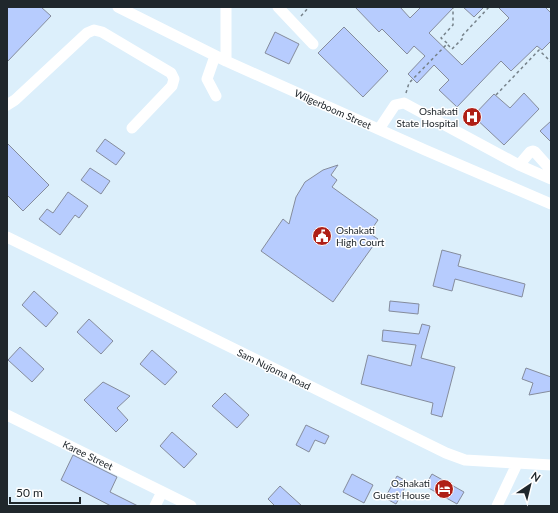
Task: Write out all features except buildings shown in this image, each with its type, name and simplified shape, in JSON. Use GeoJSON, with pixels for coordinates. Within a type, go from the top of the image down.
{"type":"FeatureCollection","features":[{"type":"Feature","properties":{"kind":"street","name":"Wilgerboom Street"},"geometry":{"type":"LineString","coordinates":[[118,7],[215,56],[551,204]]}},
{"type":"Feature","properties":{"kind":"street"},"geometry":{"type":"LineString","coordinates":[[226,7],[226,61]]}},
{"type":"Feature","properties":{"kind":"street"},"geometry":{"type":"LineString","coordinates":[[278,7],[313,44]]}},
{"type":"Feature","properties":{"kind":"street"},"geometry":{"type":"LineString","coordinates":[[7,105],[15,100],[87,33],[94,30],[102,32],[171,73],[174,79],[172,86],[132,128]]}},
{"type":"Feature","properties":{"kind":"street"},"geometry":{"type":"LineString","coordinates":[[215,56],[207,79],[216,96]]}},
{"type":"Feature","properties":{"kind":"street"},"geometry":{"type":"LineString","coordinates":[[379,129],[395,105],[404,103],[519,164],[551,179]]}},
{"type":"Feature","properties":{"kind":"street"},"geometry":{"type":"LineString","coordinates":[[519,164],[530,152],[533,151],[536,152],[551,170]]}},
{"type":"Feature","properties":{"kind":"street","name":"Sam Nujoma Road"},"geometry":{"type":"LineString","coordinates":[[7,237],[446,453],[466,460],[551,465]]}},
{"type":"Feature","properties":{"kind":"street","name":"Karee Street"},"geometry":{"type":"LineString","coordinates":[[7,415],[191,506]]}},
{"type":"Feature","properties":{"kind":"street"},"geometry":{"type":"LineString","coordinates":[[497,506],[517,464]]}},
{"type":"Feature","properties":{"kind":"street"},"geometry":{"type":"LineString","coordinates":[[155,506],[162,492]]}},
{"type":"Feature","properties":{"kind":"path"},"geometry":{"type":"LineString","coordinates":[[452,7],[453,25],[441,38],[452,49],[489,7]]}},
{"type":"Feature","properties":{"kind":"path"},"geometry":{"type":"LineString","coordinates":[[404,103],[409,83],[447,44]]}},
{"type":"Feature","properties":{"kind":"path"},"geometry":{"type":"LineString","coordinates":[[496,95],[539,50],[551,62]]}},
{"type":"Feature","properties":{"kind":"place","name":"Oshakati State Hospital"},"geometry":{"type":"Point","coordinates":[472,117]}},
{"type":"Feature","properties":{"kind":"place","name":"Oshakati High Court"},"geometry":{"type":"Point","coordinates":[322,236]}},
{"type":"Feature","properties":{"kind":"place","name":"Oshakati Guest House"},"geometry":{"type":"Point","coordinates":[444,489]}}]}
